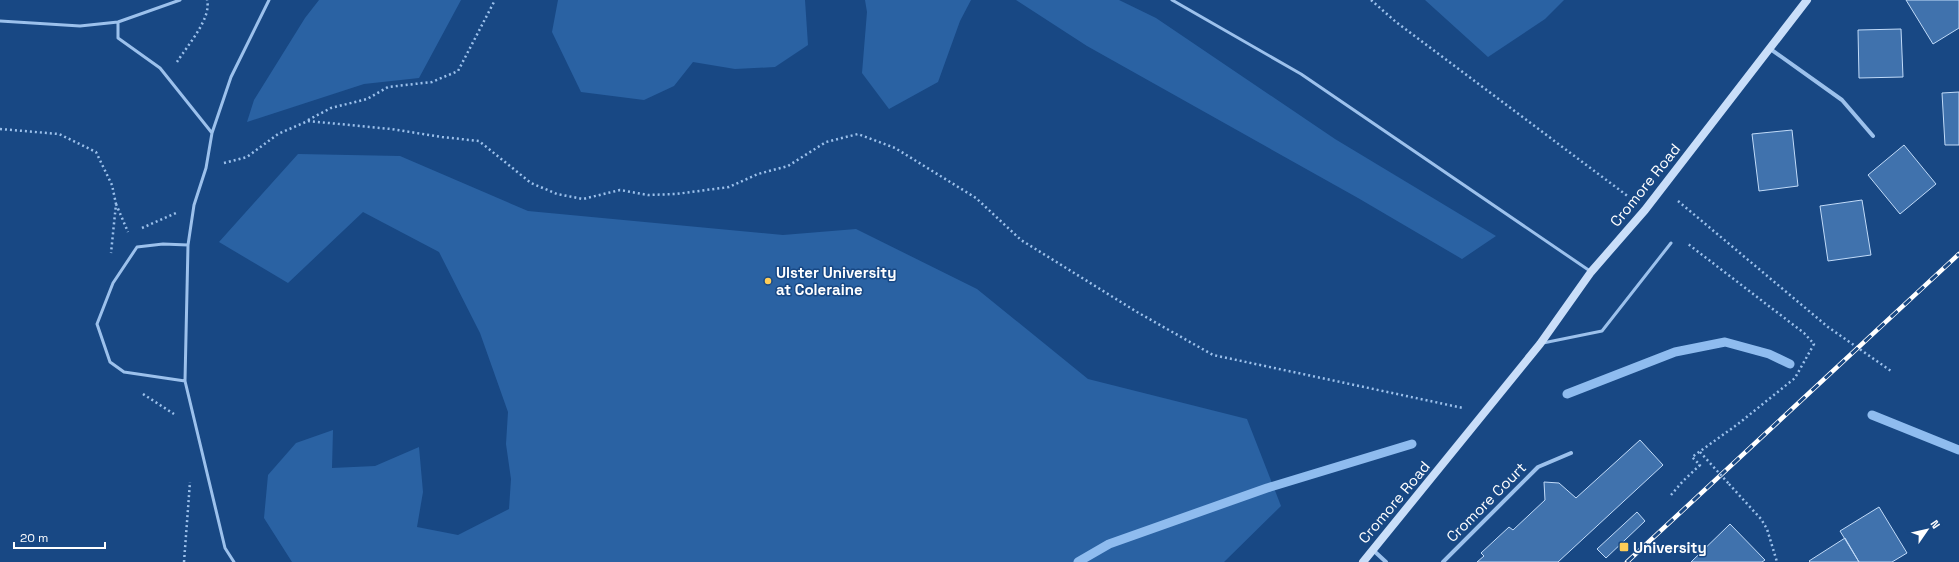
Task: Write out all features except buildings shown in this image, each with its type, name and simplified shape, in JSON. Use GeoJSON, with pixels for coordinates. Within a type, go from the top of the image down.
{"type":"FeatureCollection","features":[{"type":"Feature","properties":{"kind":"main road","name":"Cromore Road"},"geometry":{"type":"LineString","coordinates":[[1363,562],[1540,344],[1591,272],[1645,210],[1807,0]]}},
{"type":"Feature","properties":{"kind":"street"},"geometry":{"type":"LineString","coordinates":[[1769,48],[1842,100],[1873,136]]}},
{"type":"Feature","properties":{"kind":"street","name":"Cromore Court"},"geometry":{"type":"LineString","coordinates":[[1443,562],[1538,467],[1572,452]]}},
{"type":"Feature","properties":{"kind":"street"},"geometry":{"type":"LineString","coordinates":[[1372,550],[1386,562]]}},
{"type":"Feature","properties":{"kind":"lane"},"geometry":{"type":"LineString","coordinates":[[0,21],[80,26],[118,22],[180,0]]}},
{"type":"Feature","properties":{"kind":"lane"},"geometry":{"type":"LineString","coordinates":[[234,562],[224,548],[185,381],[188,245],[194,204],[206,168],[212,134],[231,77],[269,0]]}},
{"type":"Feature","properties":{"kind":"lane"},"geometry":{"type":"LineString","coordinates":[[1172,0],[1301,74],[1591,272]]}},
{"type":"Feature","properties":{"kind":"lane"},"geometry":{"type":"LineString","coordinates":[[118,22],[118,38],[160,68],[212,134]]}},
{"type":"Feature","properties":{"kind":"lane"},"geometry":{"type":"LineString","coordinates":[[1540,344],[1602,331],[1671,243]]}},
{"type":"Feature","properties":{"kind":"lane"},"geometry":{"type":"LineString","coordinates":[[185,381],[124,372],[110,362],[97,324],[113,283],[137,247],[163,244],[188,245]]}},
{"type":"Feature","properties":{"kind":"path"},"geometry":{"type":"LineString","coordinates":[[167,77],[204,21],[209,8],[207,0]]}},
{"type":"Feature","properties":{"kind":"path"},"geometry":{"type":"LineString","coordinates":[[206,168],[247,157],[278,134],[308,121],[330,108],[367,99],[388,87],[432,82],[458,70],[495,0]]}},
{"type":"Feature","properties":{"kind":"path"},"geometry":{"type":"LineString","coordinates":[[1371,0],[1396,22],[1645,210]]}},
{"type":"Feature","properties":{"kind":"path"},"geometry":{"type":"LineString","coordinates":[[308,121],[391,129],[479,141],[531,183],[557,194],[583,199],[620,190],[648,195],[676,194],[729,187],[758,174],[788,166],[826,142],[858,134],[895,148],[976,198],[1021,240],[1137,312],[1213,355],[1484,413]]}},
{"type":"Feature","properties":{"kind":"path"},"geometry":{"type":"LineString","coordinates":[[0,129],[59,134],[96,152],[112,185],[116,204],[129,233]]}},
{"type":"Feature","properties":{"kind":"path"},"geometry":{"type":"LineString","coordinates":[[1661,189],[1692,211],[1828,327],[1891,371]]}},
{"type":"Feature","properties":{"kind":"path"},"geometry":{"type":"LineString","coordinates":[[111,256],[116,204]]}},
{"type":"Feature","properties":{"kind":"path"},"geometry":{"type":"LineString","coordinates":[[136,230],[194,204]]}},
{"type":"Feature","properties":{"kind":"path"},"geometry":{"type":"LineString","coordinates":[[1671,495],[1682,481],[1700,465],[1692,457],[1794,378],[1814,344],[1804,333],[1684,241]]}},
{"type":"Feature","properties":{"kind":"path"},"geometry":{"type":"LineString","coordinates":[[141,393],[177,417]]}},
{"type":"Feature","properties":{"kind":"path"},"geometry":{"type":"LineString","coordinates":[[1700,452],[1761,520],[1767,529],[1777,562]]}},
{"type":"Feature","properties":{"kind":"path"},"geometry":{"type":"LineString","coordinates":[[184,562],[190,480]]}},
{"type":"Feature","properties":{"kind":"shaded area"},"geometry":{"type":"Polygon","coordinates":[[[319,0],[461,0],[419,78],[364,84],[247,122],[254,100],[305,18],[319,0]]]}},
{"type":"Feature","properties":{"kind":"shaded area"},"geometry":{"type":"Polygon","coordinates":[[[558,0],[805,0],[808,45],[775,67],[735,69],[693,62],[674,86],[644,100],[581,92],[552,32],[558,0]]]}},
{"type":"Feature","properties":{"kind":"shaded area"},"geometry":{"type":"Polygon","coordinates":[[[865,0],[971,0],[960,21],[938,82],[889,109],[862,73],[867,12],[865,0]]]}},
{"type":"Feature","properties":{"kind":"shaded area"},"geometry":{"type":"Polygon","coordinates":[[[1016,0],[1119,0],[1156,18],[1335,139],[1496,236],[1462,259],[1358,198],[1087,46],[1016,0]]]}},
{"type":"Feature","properties":{"kind":"shaded area"},"geometry":{"type":"Polygon","coordinates":[[[1425,0],[1564,0],[1545,19],[1488,57],[1425,0]]]}},
{"type":"Feature","properties":{"kind":"shaded area"},"geometry":{"type":"Polygon","coordinates":[[[298,154],[400,156],[528,211],[783,235],[856,229],[977,289],[1088,379],[1247,419],[1281,506],[1224,562],[292,562],[264,518],[268,475],[296,443],[333,430],[332,468],[375,466],[419,447],[423,492],[417,527],[458,535],[509,509],[511,479],[506,444],[508,412],[480,333],[439,252],[363,212],[288,283],[219,242],[298,154]]]}},
{"type":"Feature","properties":{"kind":"waterway"},"geometry":{"type":"LineString","coordinates":[[1567,394],[1675,352],[1725,342],[1769,354],[1790,364]]}},
{"type":"Feature","properties":{"kind":"waterway"},"geometry":{"type":"LineString","coordinates":[[1872,415],[1959,450]]}},
{"type":"Feature","properties":{"kind":"waterway"},"geometry":{"type":"LineString","coordinates":[[1078,562],[1109,544],[1267,488],[1412,444]]}},
{"type":"Feature","properties":{"kind":"railway"},"geometry":{"type":"LineString","coordinates":[[1627,562],[1959,254]]}},
{"type":"Feature","properties":{"kind":"place","name":"Ulster University at Coleraine"},"geometry":{"type":"Point","coordinates":[768,281]}},
{"type":"Feature","properties":{"kind":"place","name":"University"},"geometry":{"type":"Point","coordinates":[1624,547]}}]}
